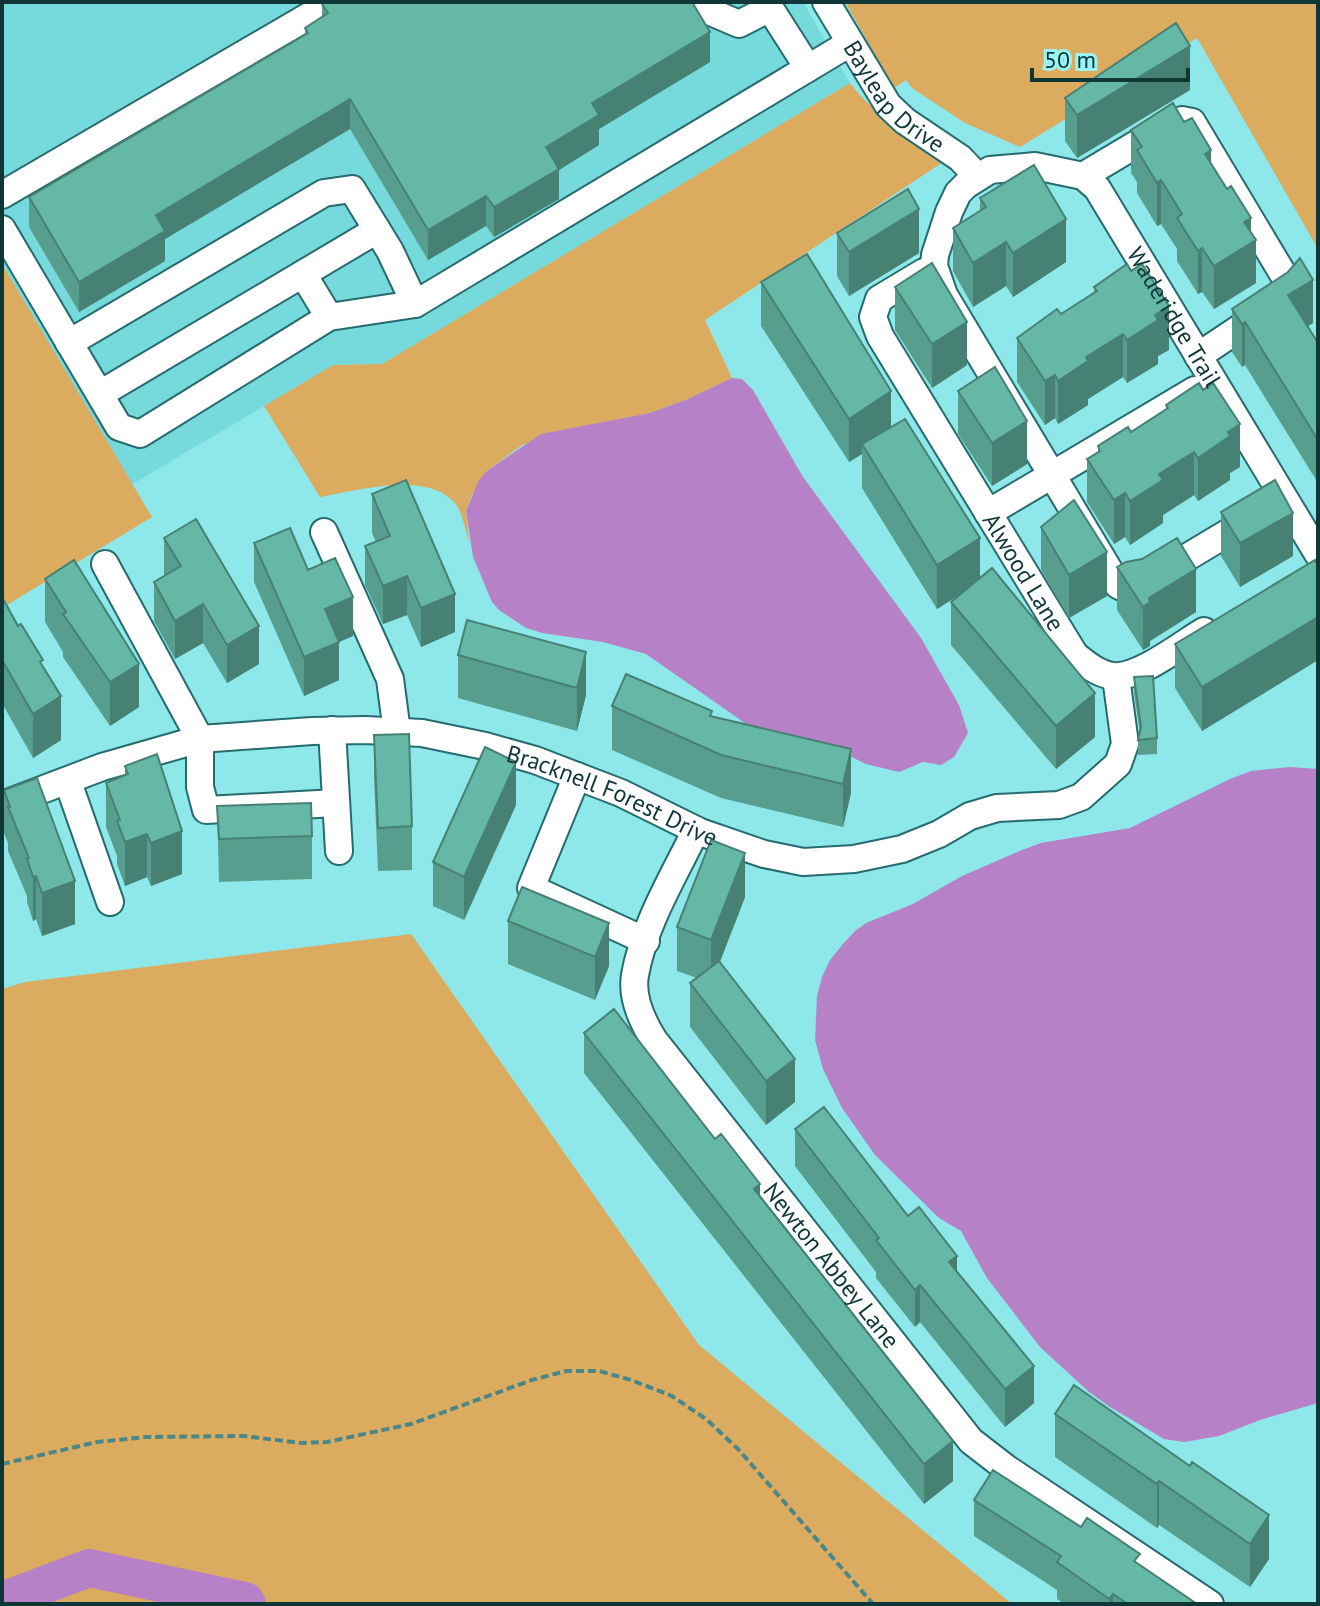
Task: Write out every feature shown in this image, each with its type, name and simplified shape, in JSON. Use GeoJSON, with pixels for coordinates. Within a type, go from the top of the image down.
{"type":"FeatureCollection","features":[{"type":"Feature","properties":{"kind":"street"},"geometry":{"type":"LineString","coordinates":[[2,195],[304,9],[333,2]]}},
{"type":"Feature","properties":{"kind":"street"},"geometry":{"type":"LineString","coordinates":[[705,2],[711,12],[739,24],[768,5],[808,68]]}},
{"type":"Feature","properties":{"kind":"street","name":"Bayleap Drive"},"geometry":{"type":"LineString","coordinates":[[826,2],[880,94],[897,114],[960,158],[978,177]]}},
{"type":"Feature","properties":{"kind":"street"},"geometry":{"type":"LineString","coordinates":[[2,229],[119,427],[140,434],[329,317],[415,304],[850,43]]}},
{"type":"Feature","properties":{"kind":"street"},"geometry":{"type":"LineString","coordinates":[[1198,356],[1279,302],[1285,294],[1286,279],[1192,122],[1182,120],[1172,123],[1083,176],[1035,166],[990,170],[958,193],[935,255],[934,266],[944,295],[1118,585],[1134,589],[1285,499]]}},
{"type":"Feature","properties":{"kind":"street","name":"Waderidge Trail"},"geometry":{"type":"LineString","coordinates":[[1083,176],[1097,188],[1285,499],[1314,561]]}},
{"type":"Feature","properties":{"kind":"street"},"geometry":{"type":"LineString","coordinates":[[69,343],[324,193],[352,189],[415,304]]}},
{"type":"Feature","properties":{"kind":"street"},"geometry":{"type":"LineString","coordinates":[[100,394],[377,230]]}},
{"type":"Feature","properties":{"kind":"street","name":"Alwood Lane"},"geometry":{"type":"LineString","coordinates":[[934,266],[879,299],[873,317],[880,336],[1075,655],[1089,667],[1116,677]]}},
{"type":"Feature","properties":{"kind":"street"},"geometry":{"type":"LineString","coordinates":[[303,274],[329,317]]}},
{"type":"Feature","properties":{"kind":"street"},"geometry":{"type":"LineString","coordinates":[[988,513],[1212,379]]}},
{"type":"Feature","properties":{"kind":"street"},"geometry":{"type":"LineString","coordinates":[[324,532],[390,679],[397,732]]}},
{"type":"Feature","properties":{"kind":"street"},"geometry":{"type":"LineString","coordinates":[[105,564],[200,739],[200,787],[206,810],[336,803]]}},
{"type":"Feature","properties":{"kind":"street"},"geometry":{"type":"LineString","coordinates":[[1116,677],[1139,671],[1227,617]]}},
{"type":"Feature","properties":{"kind":"street","name":"Bracknell Forest Drive"},"geometry":{"type":"LineString","coordinates":[[5,799],[200,739],[332,730],[422,733],[535,760],[621,793],[696,830],[764,854],[803,862],[854,859],[902,849],[939,834],[970,816],[997,808],[1059,805],[1081,797],[1118,764],[1125,744],[1116,677]]}},
{"type":"Feature","properties":{"kind":"street"},"geometry":{"type":"LineString","coordinates":[[332,730],[339,851]]}},
{"type":"Feature","properties":{"kind":"street"},"geometry":{"type":"LineString","coordinates":[[577,776],[531,888],[646,941]]}},
{"type":"Feature","properties":{"kind":"street"},"geometry":{"type":"LineString","coordinates":[[68,782],[110,902]]}},
{"type":"Feature","properties":{"kind":"street","name":"Newton Abbey Lane"},"geometry":{"type":"LineString","coordinates":[[696,830],[646,941],[634,976],[635,995],[645,1027],[971,1441],[1006,1468],[1210,1604]]}},
{"type":"Feature","properties":{"kind":"path"},"geometry":{"type":"LineString","coordinates":[[2,1464],[97,1442],[146,1437],[243,1436],[301,1443],[327,1442],[411,1424],[532,1380],[566,1371],[599,1371],[672,1396],[706,1419],[738,1449],[873,1604]]}},
{"type":"Feature","properties":{"kind":"shaded area"},"geometry":{"type":"Polygon","coordinates":[[[2,2],[803,2],[850,83],[382,364],[333,365],[131,485],[2,264],[2,2]]]}},
{"type":"Feature","properties":{"kind":"shaded area"},"geometry":{"type":"Polygon","coordinates":[[[845,2],[1318,2],[1318,249],[1197,38],[1020,147],[965,123],[912,88],[906,80],[894,88],[845,2]]]}},
{"type":"Feature","properties":{"kind":"shaded area"},"geometry":{"type":"Polygon","coordinates":[[[850,83],[871,106],[943,162],[705,320],[732,378],[650,413],[585,426],[522,445],[487,471],[471,497],[466,511],[469,541],[457,506],[445,495],[430,488],[392,485],[320,497],[264,406],[333,365],[382,364],[850,83]]]}},
{"type":"Feature","properties":{"kind":"shaded area"},"geometry":{"type":"Polygon","coordinates":[[[2,264],[152,517],[2,608],[2,264]]]}},
{"type":"Feature","properties":{"kind":"shaded area"},"geometry":{"type":"Polygon","coordinates":[[[732,378],[742,379],[753,390],[803,477],[921,638],[959,705],[968,733],[954,757],[941,765],[923,762],[899,772],[866,764],[833,748],[752,728],[646,654],[603,642],[526,628],[492,602],[473,557],[466,511],[479,480],[487,471],[541,434],[650,413],[732,378]]]}},
{"type":"Feature","properties":{"kind":"shaded area"},"geometry":{"type":"Polygon","coordinates":[[[1290,767],[1318,769],[1318,1403],[1219,1436],[1184,1442],[1164,1439],[1089,1392],[1040,1347],[987,1278],[961,1231],[939,1218],[875,1155],[842,1108],[823,1069],[815,1040],[817,996],[830,960],[855,931],[866,923],[913,904],[962,876],[1041,843],[1130,828],[1251,771],[1290,767]]]}},
{"type":"Feature","properties":{"kind":"shaded area"},"geometry":{"type":"Polygon","coordinates":[[[411,934],[699,1345],[1012,1604],[2,1604],[2,989],[25,982],[411,934]]]}},
{"type":"Feature","properties":{"kind":"building"},"geometry":{"type":"Polygon","coordinates":[[[692,2],[710,32],[592,103],[599,115],[546,147],[559,169],[494,207],[486,196],[428,230],[350,99],[156,215],[165,231],[79,282],[29,197],[308,33],[305,28],[328,13],[322,4],[692,2]]]}},
{"type":"Feature","properties":{"kind":"building"},"geometry":{"type":"Polygon","coordinates":[[[1176,23],[1190,46],[1077,115],[1065,98],[1176,23]]]}},
{"type":"Feature","properties":{"kind":"building"},"geometry":{"type":"Polygon","coordinates":[[[1173,103],[1184,122],[1192,118],[1211,150],[1205,154],[1227,189],[1231,186],[1251,218],[1244,222],[1256,240],[1214,266],[1202,248],[1198,251],[1177,218],[1182,214],[1161,180],[1157,183],[1137,150],[1142,147],[1131,130],[1173,103]]]}},
{"type":"Feature","properties":{"kind":"building"},"geometry":{"type":"Polygon","coordinates":[[[1034,165],[1066,219],[1013,253],[1006,242],[973,263],[953,228],[986,207],[980,198],[1034,165]]]}},
{"type":"Feature","properties":{"kind":"building"},"geometry":{"type":"Polygon","coordinates":[[[908,189],[919,209],[849,252],[837,233],[908,189]]]}},
{"type":"Feature","properties":{"kind":"building"},"geometry":{"type":"Polygon","coordinates":[[[807,254],[891,391],[849,419],[761,282],[807,254]]]}},
{"type":"Feature","properties":{"kind":"building"},"geometry":{"type":"Polygon","coordinates":[[[1300,258],[1313,280],[1288,295],[1318,343],[1318,440],[1245,322],[1242,324],[1232,309],[1288,272],[1300,258]]]}},
{"type":"Feature","properties":{"kind":"building"},"geometry":{"type":"Polygon","coordinates":[[[932,263],[967,322],[932,344],[895,287],[932,263]]]}},
{"type":"Feature","properties":{"kind":"building"},"geometry":{"type":"Polygon","coordinates":[[[1127,264],[1131,271],[1142,264],[1169,306],[1155,315],[1158,320],[1127,340],[1123,334],[1086,357],[1088,361],[1058,381],[1055,375],[1045,381],[1017,338],[1057,309],[1061,314],[1097,291],[1094,287],[1127,264]]]}},
{"type":"Feature","properties":{"kind":"building"},"geometry":{"type":"Polygon","coordinates":[[[995,367],[1027,421],[992,443],[958,391],[995,367]]]}},
{"type":"Feature","properties":{"kind":"building"},"geometry":{"type":"Polygon","coordinates":[[[1199,383],[1203,390],[1213,383],[1240,424],[1228,432],[1230,436],[1198,458],[1194,452],[1159,474],[1163,480],[1130,501],[1125,493],[1114,500],[1087,459],[1100,451],[1098,446],[1128,427],[1131,432],[1199,383]]]}},
{"type":"Feature","properties":{"kind":"building"},"geometry":{"type":"Polygon","coordinates":[[[905,419],[980,538],[937,565],[862,444],[905,419]]]}},
{"type":"Feature","properties":{"kind":"building"},"geometry":{"type":"Polygon","coordinates":[[[406,480],[455,594],[421,608],[407,576],[383,586],[365,546],[390,536],[372,494],[406,480]]]}},
{"type":"Feature","properties":{"kind":"building"},"geometry":{"type":"Polygon","coordinates":[[[1275,480],[1293,513],[1240,543],[1221,512],[1275,480]]]}},
{"type":"Feature","properties":{"kind":"building"},"geometry":{"type":"Polygon","coordinates":[[[1074,500],[1107,552],[1069,575],[1041,527],[1074,500]]]}},
{"type":"Feature","properties":{"kind":"building"},"geometry":{"type":"Polygon","coordinates":[[[196,519],[259,626],[227,645],[203,604],[175,621],[154,582],[181,566],[164,538],[196,519]]]}},
{"type":"Feature","properties":{"kind":"building"},"geometry":{"type":"Polygon","coordinates":[[[290,528],[308,570],[335,558],[353,597],[325,609],[339,642],[304,657],[254,543],[290,528]]]}},
{"type":"Feature","properties":{"kind":"building"},"geometry":{"type":"Polygon","coordinates":[[[1177,538],[1196,569],[1149,598],[1150,602],[1143,607],[1117,567],[1142,559],[1177,538]]]}},
{"type":"Feature","properties":{"kind":"building"},"geometry":{"type":"Polygon","coordinates":[[[74,560],[139,664],[110,682],[63,614],[66,612],[45,579],[74,560]]]}},
{"type":"Feature","properties":{"kind":"building"},"geometry":{"type":"Polygon","coordinates":[[[1315,560],[1318,566],[1318,617],[1202,687],[1175,644],[1315,560]]]}},
{"type":"Feature","properties":{"kind":"building"},"geometry":{"type":"Polygon","coordinates":[[[992,568],[1095,693],[1056,726],[951,602],[992,568]]]}},
{"type":"Feature","properties":{"kind":"building"},"geometry":{"type":"Polygon","coordinates":[[[2,597],[18,626],[21,624],[43,660],[40,662],[61,696],[33,714],[2,660],[2,597]]]}},
{"type":"Feature","properties":{"kind":"building"},"geometry":{"type":"Polygon","coordinates":[[[467,620],[586,652],[577,688],[458,655],[467,620]]]}},
{"type":"Feature","properties":{"kind":"building"},"geometry":{"type":"Polygon","coordinates":[[[626,674],[712,711],[710,716],[851,749],[843,784],[721,755],[612,706],[626,674]]]}},
{"type":"Feature","properties":{"kind":"building"},"geometry":{"type":"Polygon","coordinates":[[[1153,676],[1157,738],[1138,740],[1141,727],[1134,677],[1153,676]]]}},
{"type":"Feature","properties":{"kind":"building"},"geometry":{"type":"Polygon","coordinates":[[[409,734],[412,826],[378,828],[374,735],[409,734]]]}},
{"type":"Feature","properties":{"kind":"building"},"geometry":{"type":"Polygon","coordinates":[[[485,747],[516,762],[464,877],[433,862],[485,747]]]}},
{"type":"Feature","properties":{"kind":"building"},"geometry":{"type":"Polygon","coordinates":[[[157,754],[182,831],[151,843],[147,834],[125,842],[106,783],[128,774],[125,766],[157,754]]]}},
{"type":"Feature","properties":{"kind":"building"},"geometry":{"type":"Polygon","coordinates":[[[37,778],[75,881],[42,893],[36,876],[33,877],[4,790],[37,778]]]}},
{"type":"Feature","properties":{"kind":"building"},"geometry":{"type":"Polygon","coordinates":[[[311,803],[312,836],[219,839],[217,806],[311,803]]]}},
{"type":"Feature","properties":{"kind":"building"},"geometry":{"type":"Polygon","coordinates":[[[711,840],[745,853],[711,940],[677,927],[711,840]]]}},
{"type":"Feature","properties":{"kind":"building"},"geometry":{"type":"Polygon","coordinates":[[[522,887],[609,923],[595,957],[508,921],[522,887]]]}},
{"type":"Feature","properties":{"kind":"building"},"geometry":{"type":"Polygon","coordinates":[[[719,961],[795,1059],[766,1081],[690,983],[719,961]]]}},
{"type":"Feature","properties":{"kind":"building"},"geometry":{"type":"Polygon","coordinates":[[[614,1009],[715,1139],[721,1134],[736,1153],[760,1184],[754,1189],[953,1441],[924,1464],[584,1033],[614,1009]]]}},
{"type":"Feature","properties":{"kind":"building"},"geometry":{"type":"Polygon","coordinates":[[[824,1107],[908,1216],[919,1207],[957,1256],[949,1262],[1034,1366],[1005,1389],[920,1285],[915,1290],[795,1129],[824,1107]]]}},
{"type":"Feature","properties":{"kind":"building"},"geometry":{"type":"Polygon","coordinates":[[[1074,1385],[1190,1466],[1192,1462],[1269,1515],[1250,1544],[1055,1414],[1074,1385]]]}},
{"type":"Feature","properties":{"kind":"building"},"geometry":{"type":"Polygon","coordinates":[[[993,1470],[1081,1527],[1087,1518],[1140,1554],[1134,1561],[1197,1604],[1128,1604],[1113,1594],[1109,1599],[1057,1562],[1061,1556],[974,1500],[993,1470]]]}},
{"type":"Feature","properties":{"kind":"waterway"},"geometry":{"type":"LineString","coordinates":[[2,1601],[89,1568],[245,1601],[247,1604]]}}]}
